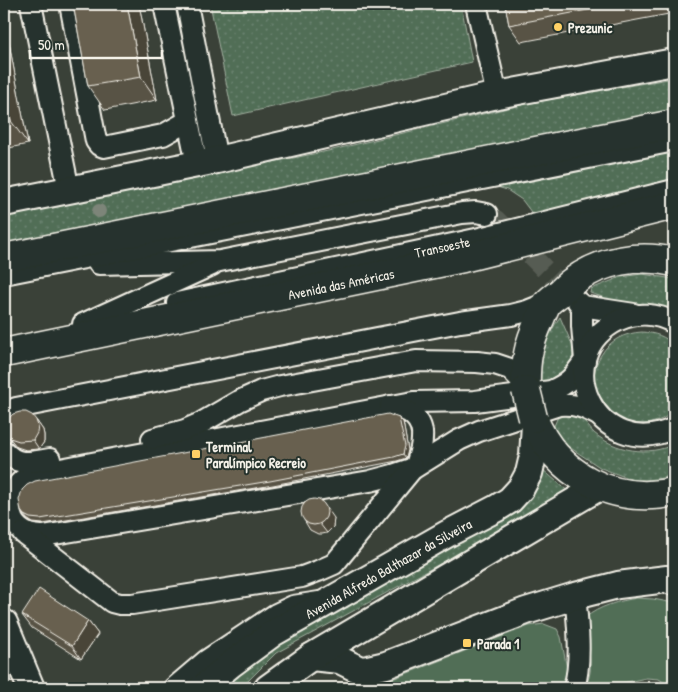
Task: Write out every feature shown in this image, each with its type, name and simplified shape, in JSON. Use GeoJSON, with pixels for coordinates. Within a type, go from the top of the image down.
{"type":"FeatureCollection","features":[{"type":"Feature","properties":{"kind":"highway"},"geometry":{"type":"LineString","coordinates":[[4,258],[566,144],[674,124]]}},
{"type":"Feature","properties":{"kind":"highway","name":"Avenida das Américas"},"geometry":{"type":"LineString","coordinates":[[4,352],[463,258],[674,204]]}},
{"type":"Feature","properties":{"kind":"highway"},"geometry":{"type":"LineString","coordinates":[[670,495],[645,496],[614,491],[582,478],[568,468],[544,440],[534,421],[526,388],[525,370],[533,335],[547,303],[572,282],[600,266],[615,261],[647,258],[674,262]]}},
{"type":"Feature","properties":{"kind":"main road"},"geometry":{"type":"LineString","coordinates":[[4,203],[207,162],[497,95],[674,62]]}},
{"type":"Feature","properties":{"kind":"main road","name":"Avenida Alfredo Balthazar da Silveira"},"geometry":{"type":"LineString","coordinates":[[202,688],[273,633],[510,500],[529,473],[533,456],[534,421]]}},
{"type":"Feature","properties":{"kind":"main road"},"geometry":{"type":"LineString","coordinates":[[268,688],[311,657],[599,486]]}},
{"type":"Feature","properties":{"kind":"main road"},"geometry":{"type":"LineString","coordinates":[[311,657],[340,660],[358,670],[362,679],[386,665],[526,611],[618,584],[667,580],[674,582]]}},
{"type":"Feature","properties":{"kind":"main road"},"geometry":{"type":"LineString","coordinates":[[4,623],[31,688]]}},
{"type":"Feature","properties":{"kind":"street"},"geometry":{"type":"LineString","coordinates":[[31,4],[69,190]]}},
{"type":"Feature","properties":{"kind":"street"},"geometry":{"type":"LineString","coordinates":[[70,4],[96,141],[99,145],[104,147],[163,135],[188,121]]}},
{"type":"Feature","properties":{"kind":"street"},"geometry":{"type":"LineString","coordinates":[[164,4],[188,121],[207,162]]}},
{"type":"Feature","properties":{"kind":"street"},"geometry":{"type":"LineString","coordinates":[[187,4],[207,162]]}},
{"type":"Feature","properties":{"kind":"street"},"geometry":{"type":"LineString","coordinates":[[476,4],[497,95]]}},
{"type":"Feature","properties":{"kind":"street"},"geometry":{"type":"LineString","coordinates":[[4,274],[674,141]]}},
{"type":"Feature","properties":{"kind":"street","name":"Transoeste"},"geometry":{"type":"LineString","coordinates":[[4,340],[476,239],[674,190]]}},
{"type":"Feature","properties":{"kind":"street"},"geometry":{"type":"LineString","coordinates":[[42,266],[220,261],[462,213],[476,212],[487,214]]}},
{"type":"Feature","properties":{"kind":"street"},"geometry":{"type":"LineString","coordinates":[[83,324],[220,261]]}},
{"type":"Feature","properties":{"kind":"street"},"geometry":{"type":"LineString","coordinates":[[4,418],[16,408],[460,322],[511,315],[547,303]]}},
{"type":"Feature","properties":{"kind":"street"},"geometry":{"type":"LineString","coordinates":[[598,415],[585,389],[583,374],[585,360],[580,304],[638,315],[653,315],[672,320]]}},
{"type":"Feature","properties":{"kind":"street"},"geometry":{"type":"LineString","coordinates":[[390,406],[404,408],[409,411],[420,425],[423,437],[415,467],[334,564],[302,577],[132,604],[120,604],[112,602],[20,530],[9,516],[7,504],[10,492],[13,486],[22,478],[28,476],[390,406],[413,402],[475,400],[551,391],[572,379],[599,334],[611,324],[624,318],[638,315]]}},
{"type":"Feature","properties":{"kind":"street"},"geometry":{"type":"LineString","coordinates":[[4,452],[15,461],[30,463],[163,437],[201,423],[260,391],[416,361],[495,364],[510,369],[526,388]]}},
{"type":"Feature","properties":{"kind":"street"},"geometry":{"type":"LineString","coordinates":[[20,530],[31,536],[43,536],[370,481],[415,467],[459,440],[479,431],[559,405],[572,404],[584,407],[598,415],[609,425],[622,432],[636,436],[665,433],[674,428]]}},
{"type":"Feature","properties":{"kind":"street"},"geometry":{"type":"LineString","coordinates":[[574,688],[578,658],[575,596]]}},
{"type":"Feature","properties":{"kind":"street"},"geometry":{"type":"LineString","coordinates":[[174,688],[207,660],[276,614],[294,606],[333,600]]}},
{"type":"Feature","properties":{"kind":"green space"},"geometry":{"type":"Polygon","coordinates":[[[210,4],[461,4],[472,62],[233,116],[210,4]]]}},
{"type":"Feature","properties":{"kind":"green space"},"geometry":{"type":"Polygon","coordinates":[[[674,78],[674,112],[538,136],[44,240],[4,245],[4,216],[328,151],[529,103],[674,78]]]}},
{"type":"Feature","properties":{"kind":"green space"},"geometry":{"type":"Polygon","coordinates":[[[674,149],[674,182],[534,216],[522,200],[507,190],[484,183],[674,149]]]}},
{"type":"Feature","properties":{"kind":"green space"},"geometry":{"type":"Polygon","coordinates":[[[642,274],[674,279],[674,308],[615,301],[590,293],[591,289],[621,277],[642,274]]]}},
{"type":"Feature","properties":{"kind":"green space"},"geometry":{"type":"Polygon","coordinates":[[[560,317],[574,349],[571,363],[546,382],[541,383],[542,365],[547,341],[560,317]]]}},
{"type":"Feature","properties":{"kind":"green space"},"geometry":{"type":"Polygon","coordinates":[[[642,332],[660,336],[674,345],[674,411],[657,421],[641,424],[625,421],[611,414],[601,402],[595,388],[595,372],[601,355],[613,341],[629,334],[642,332]]]}},
{"type":"Feature","properties":{"kind":"green space"},"geometry":{"type":"Polygon","coordinates":[[[559,414],[578,416],[602,439],[622,448],[643,451],[664,448],[674,444],[674,474],[663,478],[633,480],[601,468],[560,441],[554,426],[559,414]]]}},
{"type":"Feature","properties":{"kind":"green space"},"geometry":{"type":"Polygon","coordinates":[[[542,469],[570,493],[276,653],[241,688],[212,688],[542,469]]]}},
{"type":"Feature","properties":{"kind":"green space"},"geometry":{"type":"Polygon","coordinates":[[[637,598],[674,603],[674,688],[659,679],[646,678],[600,688],[584,688],[590,671],[585,618],[596,610],[637,598]]]}},
{"type":"Feature","properties":{"kind":"green space"},"geometry":{"type":"Polygon","coordinates":[[[544,624],[557,629],[561,637],[567,669],[562,688],[377,688],[382,683],[529,626],[544,624]]]}},
{"type":"Feature","properties":{"kind":"building"},"geometry":{"type":"Polygon","coordinates":[[[73,4],[127,4],[141,77],[88,86],[73,4]]]}},
{"type":"Feature","properties":{"kind":"building"},"geometry":{"type":"Polygon","coordinates":[[[505,4],[619,4],[509,25],[505,4]]]}},
{"type":"Feature","properties":{"kind":"building"},"geometry":{"type":"Polygon","coordinates":[[[4,81],[11,121],[4,122],[4,81]]]}},
{"type":"Feature","properties":{"kind":"building"},"geometry":{"type":"Polygon","coordinates":[[[20,412],[32,415],[36,420],[38,426],[37,433],[33,440],[19,441],[7,435],[6,424],[9,418],[13,414],[20,412]]]}},
{"type":"Feature","properties":{"kind":"building"},"geometry":{"type":"Polygon","coordinates":[[[388,414],[399,418],[405,446],[403,454],[394,457],[270,481],[40,519],[30,518],[21,511],[19,500],[22,490],[35,481],[388,414]]]}},
{"type":"Feature","properties":{"kind":"building"},"geometry":{"type":"Polygon","coordinates":[[[314,499],[323,503],[327,512],[323,521],[314,525],[305,521],[301,512],[305,503],[314,499]]]}},
{"type":"Feature","properties":{"kind":"building"},"geometry":{"type":"Polygon","coordinates":[[[39,589],[88,621],[72,646],[22,615],[39,589]]]}},
{"type":"Feature","properties":{"kind":"tunnel"},"geometry":{"type":"LineString","coordinates":[[487,214],[496,220],[573,298]]}},
{"type":"Feature","properties":{"kind":"place","name":"Prezunic"},"geometry":{"type":"Point","coordinates":[558,27]}},
{"type":"Feature","properties":{"kind":"place","name":"Terminal Paralímpico Recreio"},"geometry":{"type":"Point","coordinates":[196,454]}},
{"type":"Feature","properties":{"kind":"place","name":"Parada 1"},"geometry":{"type":"Point","coordinates":[467,643]}}]}
